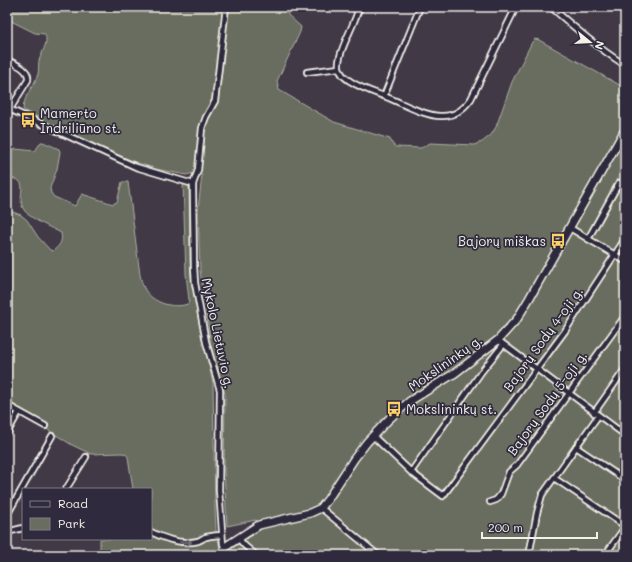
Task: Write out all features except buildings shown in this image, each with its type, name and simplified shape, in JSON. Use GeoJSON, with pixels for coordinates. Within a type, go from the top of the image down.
{"type":"FeatureCollection","features":[{"type":"Feature","properties":{"kind":"street","name":"Mykolo Lietuvio g."},"geometry":{"type":"LineString","coordinates":[[224,551],[219,490],[220,390],[206,342],[196,283],[193,256],[193,184],[198,170],[202,128],[215,100],[226,7]]}},
{"type":"Feature","properties":{"kind":"street"},"geometry":{"type":"LineString","coordinates":[[351,7],[359,9],[341,55],[339,68],[342,74],[349,80],[384,96],[435,116],[451,115],[462,110],[474,94],[516,7]]}},
{"type":"Feature","properties":{"kind":"street"},"geometry":{"type":"LineString","coordinates":[[384,96],[420,7]]}},
{"type":"Feature","properties":{"kind":"street"},"geometry":{"type":"LineString","coordinates":[[551,7],[586,38],[604,52],[625,65]]}},
{"type":"Feature","properties":{"kind":"street"},"geometry":{"type":"LineString","coordinates":[[7,60],[26,71],[28,77],[28,80],[8,110],[127,164],[144,170],[179,178],[193,184]]}},
{"type":"Feature","properties":{"kind":"street"},"geometry":{"type":"LineString","coordinates":[[306,72],[339,68]]}},
{"type":"Feature","properties":{"kind":"street","name":"Mokslininkų g."},"geometry":{"type":"LineString","coordinates":[[321,508],[328,500],[354,459],[373,436],[404,406],[455,374],[500,343],[517,318],[570,228],[625,130]]}},
{"type":"Feature","properties":{"kind":"street"},"geometry":{"type":"LineString","coordinates":[[588,239],[619,183]]}},
{"type":"Feature","properties":{"kind":"street"},"geometry":{"type":"LineString","coordinates":[[570,228],[625,261]]}},
{"type":"Feature","properties":{"kind":"street","name":"Bajorų Sodų 4-oji g."},"geometry":{"type":"LineString","coordinates":[[373,436],[411,472],[442,496],[565,331],[625,239]]}},
{"type":"Feature","properties":{"kind":"street","name":"Bajorų Sodų 5-oji g."},"geometry":{"type":"LineString","coordinates":[[490,502],[496,500],[501,494],[509,472],[516,465],[625,316]]}},
{"type":"Feature","properties":{"kind":"street"},"geometry":{"type":"LineString","coordinates":[[411,472],[500,343],[568,394],[625,434]]}},
{"type":"Feature","properties":{"kind":"street"},"geometry":{"type":"LineString","coordinates":[[531,554],[536,513],[542,495],[576,447],[625,370]]}},
{"type":"Feature","properties":{"kind":"street"},"geometry":{"type":"LineString","coordinates":[[7,405],[45,426]]}},
{"type":"Feature","properties":{"kind":"street"},"geometry":{"type":"LineString","coordinates":[[7,433],[19,412]]}},
{"type":"Feature","properties":{"kind":"street"},"geometry":{"type":"LineString","coordinates":[[22,488],[52,436]]}},
{"type":"Feature","properties":{"kind":"street"},"geometry":{"type":"LineString","coordinates":[[576,447],[625,480]]}},
{"type":"Feature","properties":{"kind":"street"},"geometry":{"type":"LineString","coordinates":[[67,488],[86,457]]}},
{"type":"Feature","properties":{"kind":"street"},"geometry":{"type":"LineString","coordinates":[[554,478],[625,527],[605,555]]}},
{"type":"Feature","properties":{"kind":"street"},"geometry":{"type":"LineString","coordinates":[[7,515],[22,489]]}},
{"type":"Feature","properties":{"kind":"street"},"geometry":{"type":"LineString","coordinates":[[224,551],[238,538],[259,525],[310,513],[321,508],[378,555]]}},
{"type":"Feature","properties":{"kind":"street"},"geometry":{"type":"LineString","coordinates":[[7,532],[22,528]]}},
{"type":"Feature","properties":{"kind":"street"},"geometry":{"type":"LineString","coordinates":[[152,532],[164,538],[180,542],[200,541],[206,538],[222,535]]}},
{"type":"Feature","properties":{"kind":"street"},"geometry":{"type":"LineString","coordinates":[[238,538],[256,555]]}},
{"type":"Feature","properties":{"kind":"green space"},"geometry":{"type":"Polygon","coordinates":[[[7,7],[286,7],[288,15],[301,27],[277,81],[279,90],[334,122],[390,139],[396,147],[421,148],[430,143],[474,145],[482,142],[491,135],[496,127],[512,82],[532,42],[535,39],[625,88],[625,555],[228,555],[232,549],[257,528],[256,520],[227,526],[224,470],[225,394],[211,345],[200,271],[198,210],[202,175],[199,172],[186,175],[156,169],[138,163],[101,148],[25,111],[23,109],[24,104],[38,74],[39,61],[46,37],[45,34],[35,33],[7,19],[7,7]]]}},
{"type":"Feature","properties":{"kind":"green space"},"geometry":{"type":"Polygon","coordinates":[[[41,142],[59,149],[60,152],[57,169],[50,188],[51,193],[54,197],[75,206],[82,194],[113,204],[117,202],[122,182],[128,182],[140,275],[144,288],[152,298],[163,304],[176,306],[188,304],[189,300],[186,274],[183,183],[189,187],[191,276],[199,322],[213,383],[215,510],[216,530],[220,548],[219,555],[92,555],[100,550],[100,540],[152,540],[152,488],[133,488],[128,457],[126,454],[91,454],[72,445],[7,404],[7,198],[10,201],[10,211],[21,215],[27,220],[38,237],[50,250],[53,251],[60,244],[61,239],[61,233],[36,220],[24,210],[21,202],[21,183],[7,177],[7,156],[15,149],[35,151],[41,142]]]}},
{"type":"Feature","properties":{"kind":"place","name":"Mamerto Indriliūno st."},"geometry":{"type":"Point","coordinates":[28,120]}},
{"type":"Feature","properties":{"kind":"place","name":"Bajorų miškas"},"geometry":{"type":"Point","coordinates":[558,241]}},
{"type":"Feature","properties":{"kind":"place","name":"Mokslininkų st."},"geometry":{"type":"Point","coordinates":[394,409]}}]}
